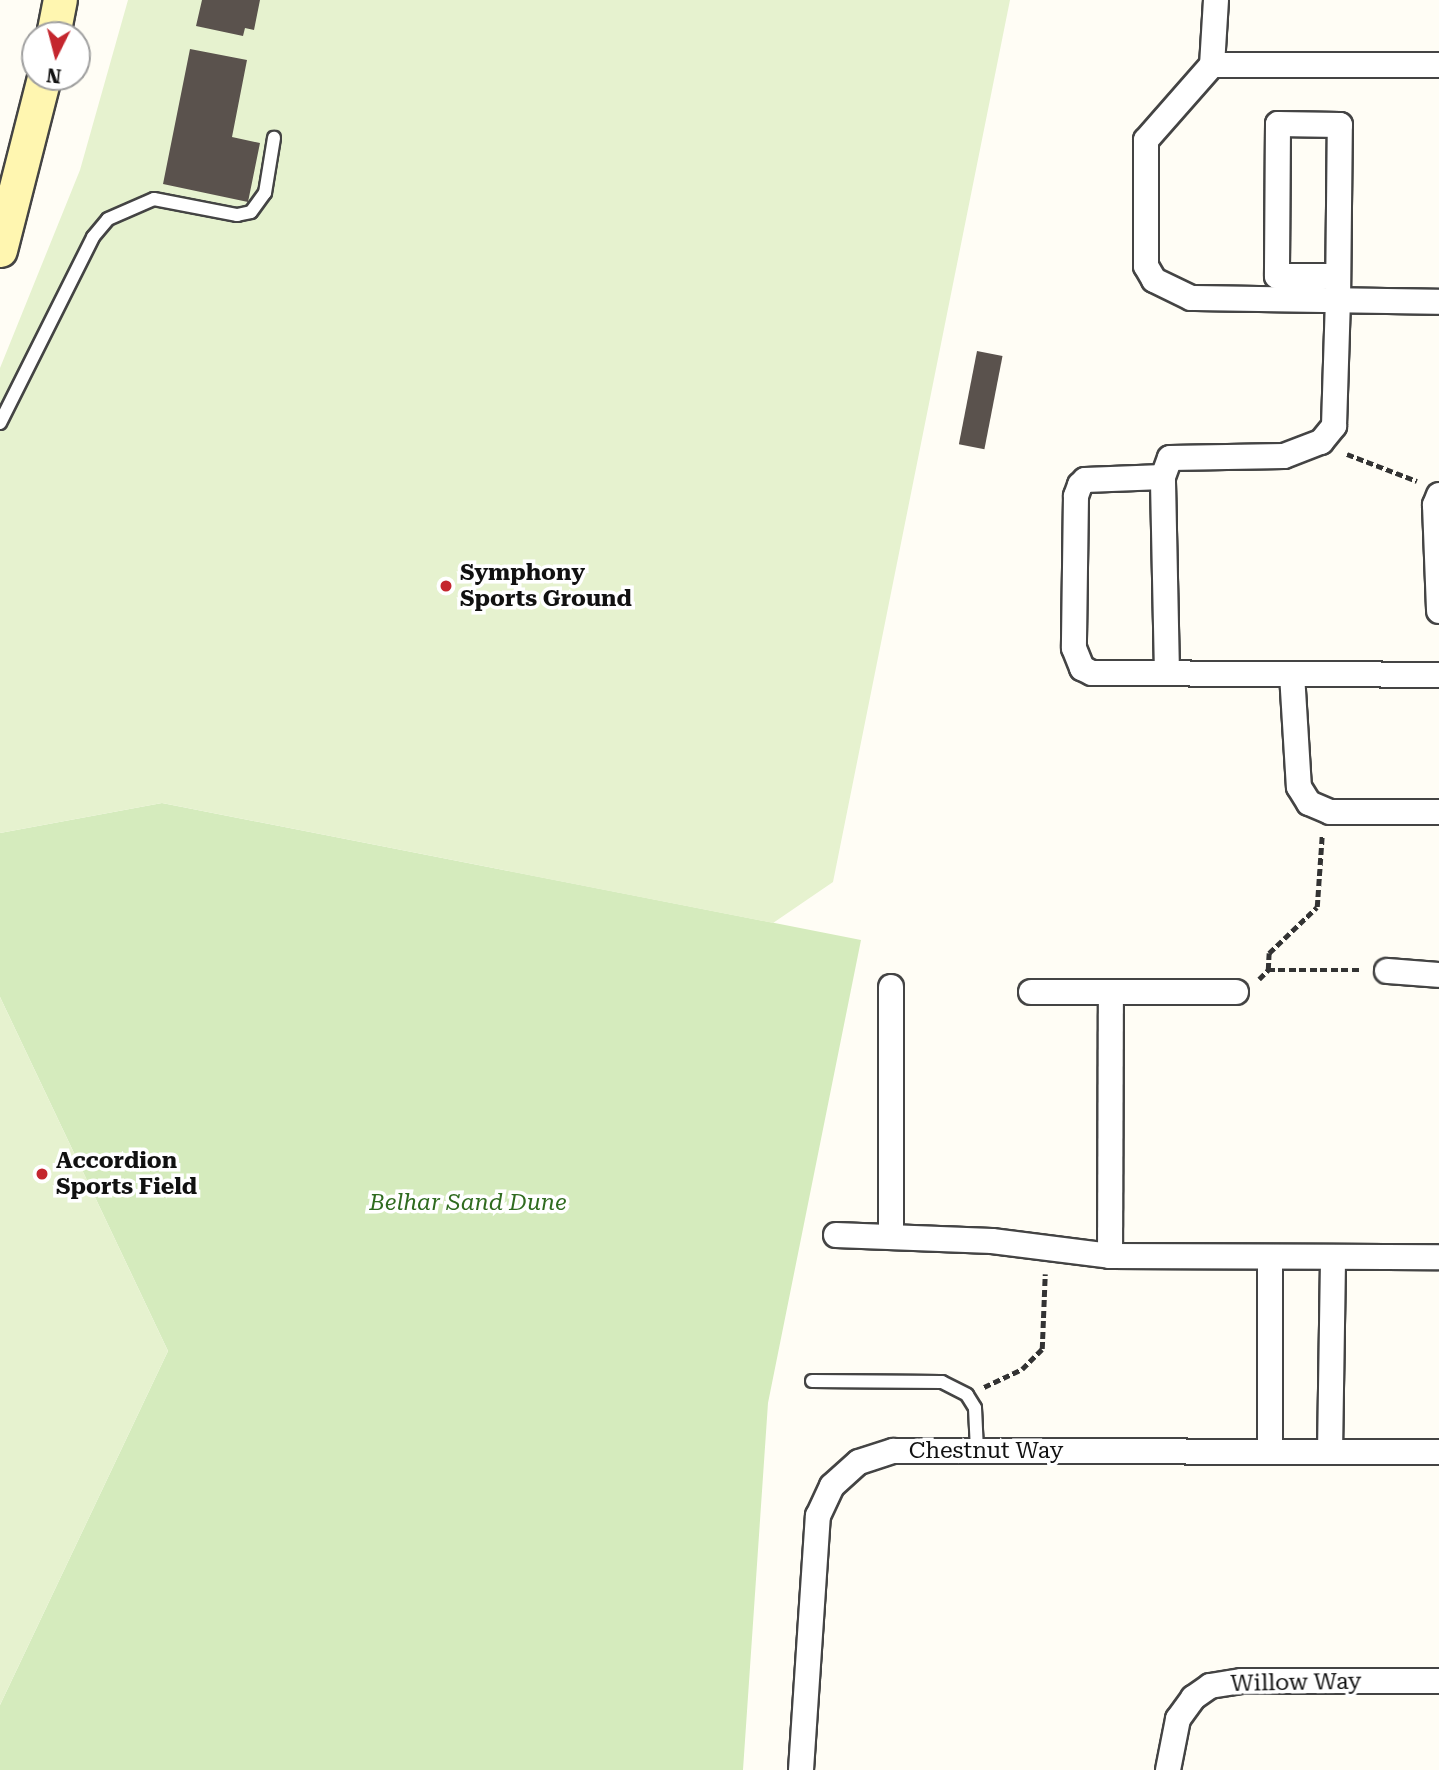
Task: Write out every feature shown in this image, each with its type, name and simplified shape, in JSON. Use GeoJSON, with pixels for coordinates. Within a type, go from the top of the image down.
{"type":"FeatureCollection","features":[{"type":"Feature","properties":{"kind":"main road"},"geometry":{"type":"LineString","coordinates":[[56,21],[60,0]]}},
{"type":"Feature","properties":{"kind":"main road"},"geometry":{"type":"LineString","coordinates":[[0,250],[40,91]]}},
{"type":"Feature","properties":{"kind":"street"},"geometry":{"type":"LineString","coordinates":[[1216,0],[1212,65],[1146,140],[1146,266],[1154,280],[1169,291],[1191,298],[1439,302]]}},
{"type":"Feature","properties":{"kind":"street"},"geometry":{"type":"LineString","coordinates":[[1212,65],[1439,65]]}},
{"type":"Feature","properties":{"kind":"street"},"geometry":{"type":"LineString","coordinates":[[1167,673],[1163,477],[1171,458],[1284,456],[1321,442],[1334,426],[1339,276],[1340,125],[1278,124],[1277,276],[1339,276]]}},
{"type":"Feature","properties":{"kind":"street"},"geometry":{"type":"LineString","coordinates":[[1163,477],[1085,480],[1080,485],[1076,496],[1074,648],[1082,668],[1092,673],[1439,675]]}},
{"type":"Feature","properties":{"kind":"street"},"geometry":{"type":"LineString","coordinates":[[1439,495],[1435,505],[1439,611]]}},
{"type":"Feature","properties":{"kind":"street"},"geometry":{"type":"LineString","coordinates":[[1292,674],[1299,786],[1309,803],[1330,812],[1439,812]]}},
{"type":"Feature","properties":{"kind":"street"},"geometry":{"type":"LineString","coordinates":[[1387,971],[1439,975]]}},
{"type":"Feature","properties":{"kind":"street"},"geometry":{"type":"LineString","coordinates":[[891,987],[891,1236]]}},
{"type":"Feature","properties":{"kind":"street"},"geometry":{"type":"LineString","coordinates":[[1031,992],[1236,992]]}},
{"type":"Feature","properties":{"kind":"street"},"geometry":{"type":"LineString","coordinates":[[1110,1256],[1111,994]]}},
{"type":"Feature","properties":{"kind":"street"},"geometry":{"type":"LineString","coordinates":[[836,1235],[891,1236],[1110,1256],[1439,1257]]}},
{"type":"Feature","properties":{"kind":"street"},"geometry":{"type":"LineString","coordinates":[[1270,1257],[1270,1452]]}},
{"type":"Feature","properties":{"kind":"street"},"geometry":{"type":"LineString","coordinates":[[1330,1452],[1333,1257]]}},
{"type":"Feature","properties":{"kind":"street","name":"Chestnut Way"},"geometry":{"type":"LineString","coordinates":[[801,1770],[815,1533],[828,1494],[844,1474],[875,1455],[893,1451],[1439,1452]]}},
{"type":"Feature","properties":{"kind":"street","name":"Willow Way"},"geometry":{"type":"LineString","coordinates":[[1168,1770],[1178,1719],[1193,1698],[1210,1686],[1241,1681],[1439,1681]]}},
{"type":"Feature","properties":{"kind":"lane"},"geometry":{"type":"LineString","coordinates":[[0,423],[93,237],[108,219],[154,200],[237,215],[251,212],[265,193],[274,138]]}},
{"type":"Feature","properties":{"kind":"lane"},"geometry":{"type":"LineString","coordinates":[[812,1381],[942,1382],[967,1395],[975,1408],[977,1451]]}},
{"type":"Feature","properties":{"kind":"path"},"geometry":{"type":"LineString","coordinates":[[1321,442],[1415,480],[1439,495]]}},
{"type":"Feature","properties":{"kind":"path"},"geometry":{"type":"LineString","coordinates":[[1268,970],[1269,953],[1317,907],[1319,843],[1330,812]]}},
{"type":"Feature","properties":{"kind":"path"},"geometry":{"type":"LineString","coordinates":[[1236,992],[1268,970],[1387,971]]}},
{"type":"Feature","properties":{"kind":"path"},"geometry":{"type":"LineString","coordinates":[[967,1395],[1022,1369],[1042,1349],[1042,1287],[1051,1250]]}},
{"type":"Feature","properties":{"kind":"green space","name":"Symphony Sports Ground"},"geometry":{"type":"Polygon","coordinates":[[[128,0],[1010,0],[833,882],[773,923],[162,803],[0,833],[0,368],[80,170],[128,0]]]}},
{"type":"Feature","properties":{"kind":"green space","name":"Belhar Sand Dune"},"geometry":{"type":"Polygon","coordinates":[[[162,803],[861,940],[768,1403],[743,1770],[0,1770],[0,1705],[168,1351],[0,997],[0,833],[162,803]]]}},
{"type":"Feature","properties":{"kind":"green space","name":"Accordion Sports Field"},"geometry":{"type":"Polygon","coordinates":[[[0,997],[168,1351],[0,1705],[0,997]]]}},
{"type":"Feature","properties":{"kind":"building"},"geometry":{"type":"Polygon","coordinates":[[[202,0],[260,0],[254,30],[245,28],[243,36],[196,26],[202,0]]]}},
{"type":"Feature","properties":{"kind":"building"},"geometry":{"type":"Polygon","coordinates":[[[190,49],[247,60],[232,137],[260,143],[248,202],[163,184],[190,49]]]}},
{"type":"Feature","properties":{"kind":"building"},"geometry":{"type":"Polygon","coordinates":[[[977,351],[1003,356],[984,449],[959,444],[977,351]]]}},
{"type":"Feature","properties":{"kind":"place","name":"Symphony Sports Ground"},"geometry":{"type":"Point","coordinates":[446,586]}},
{"type":"Feature","properties":{"kind":"place","name":"Accordion Sports Field"},"geometry":{"type":"Point","coordinates":[42,1174]}}]}
